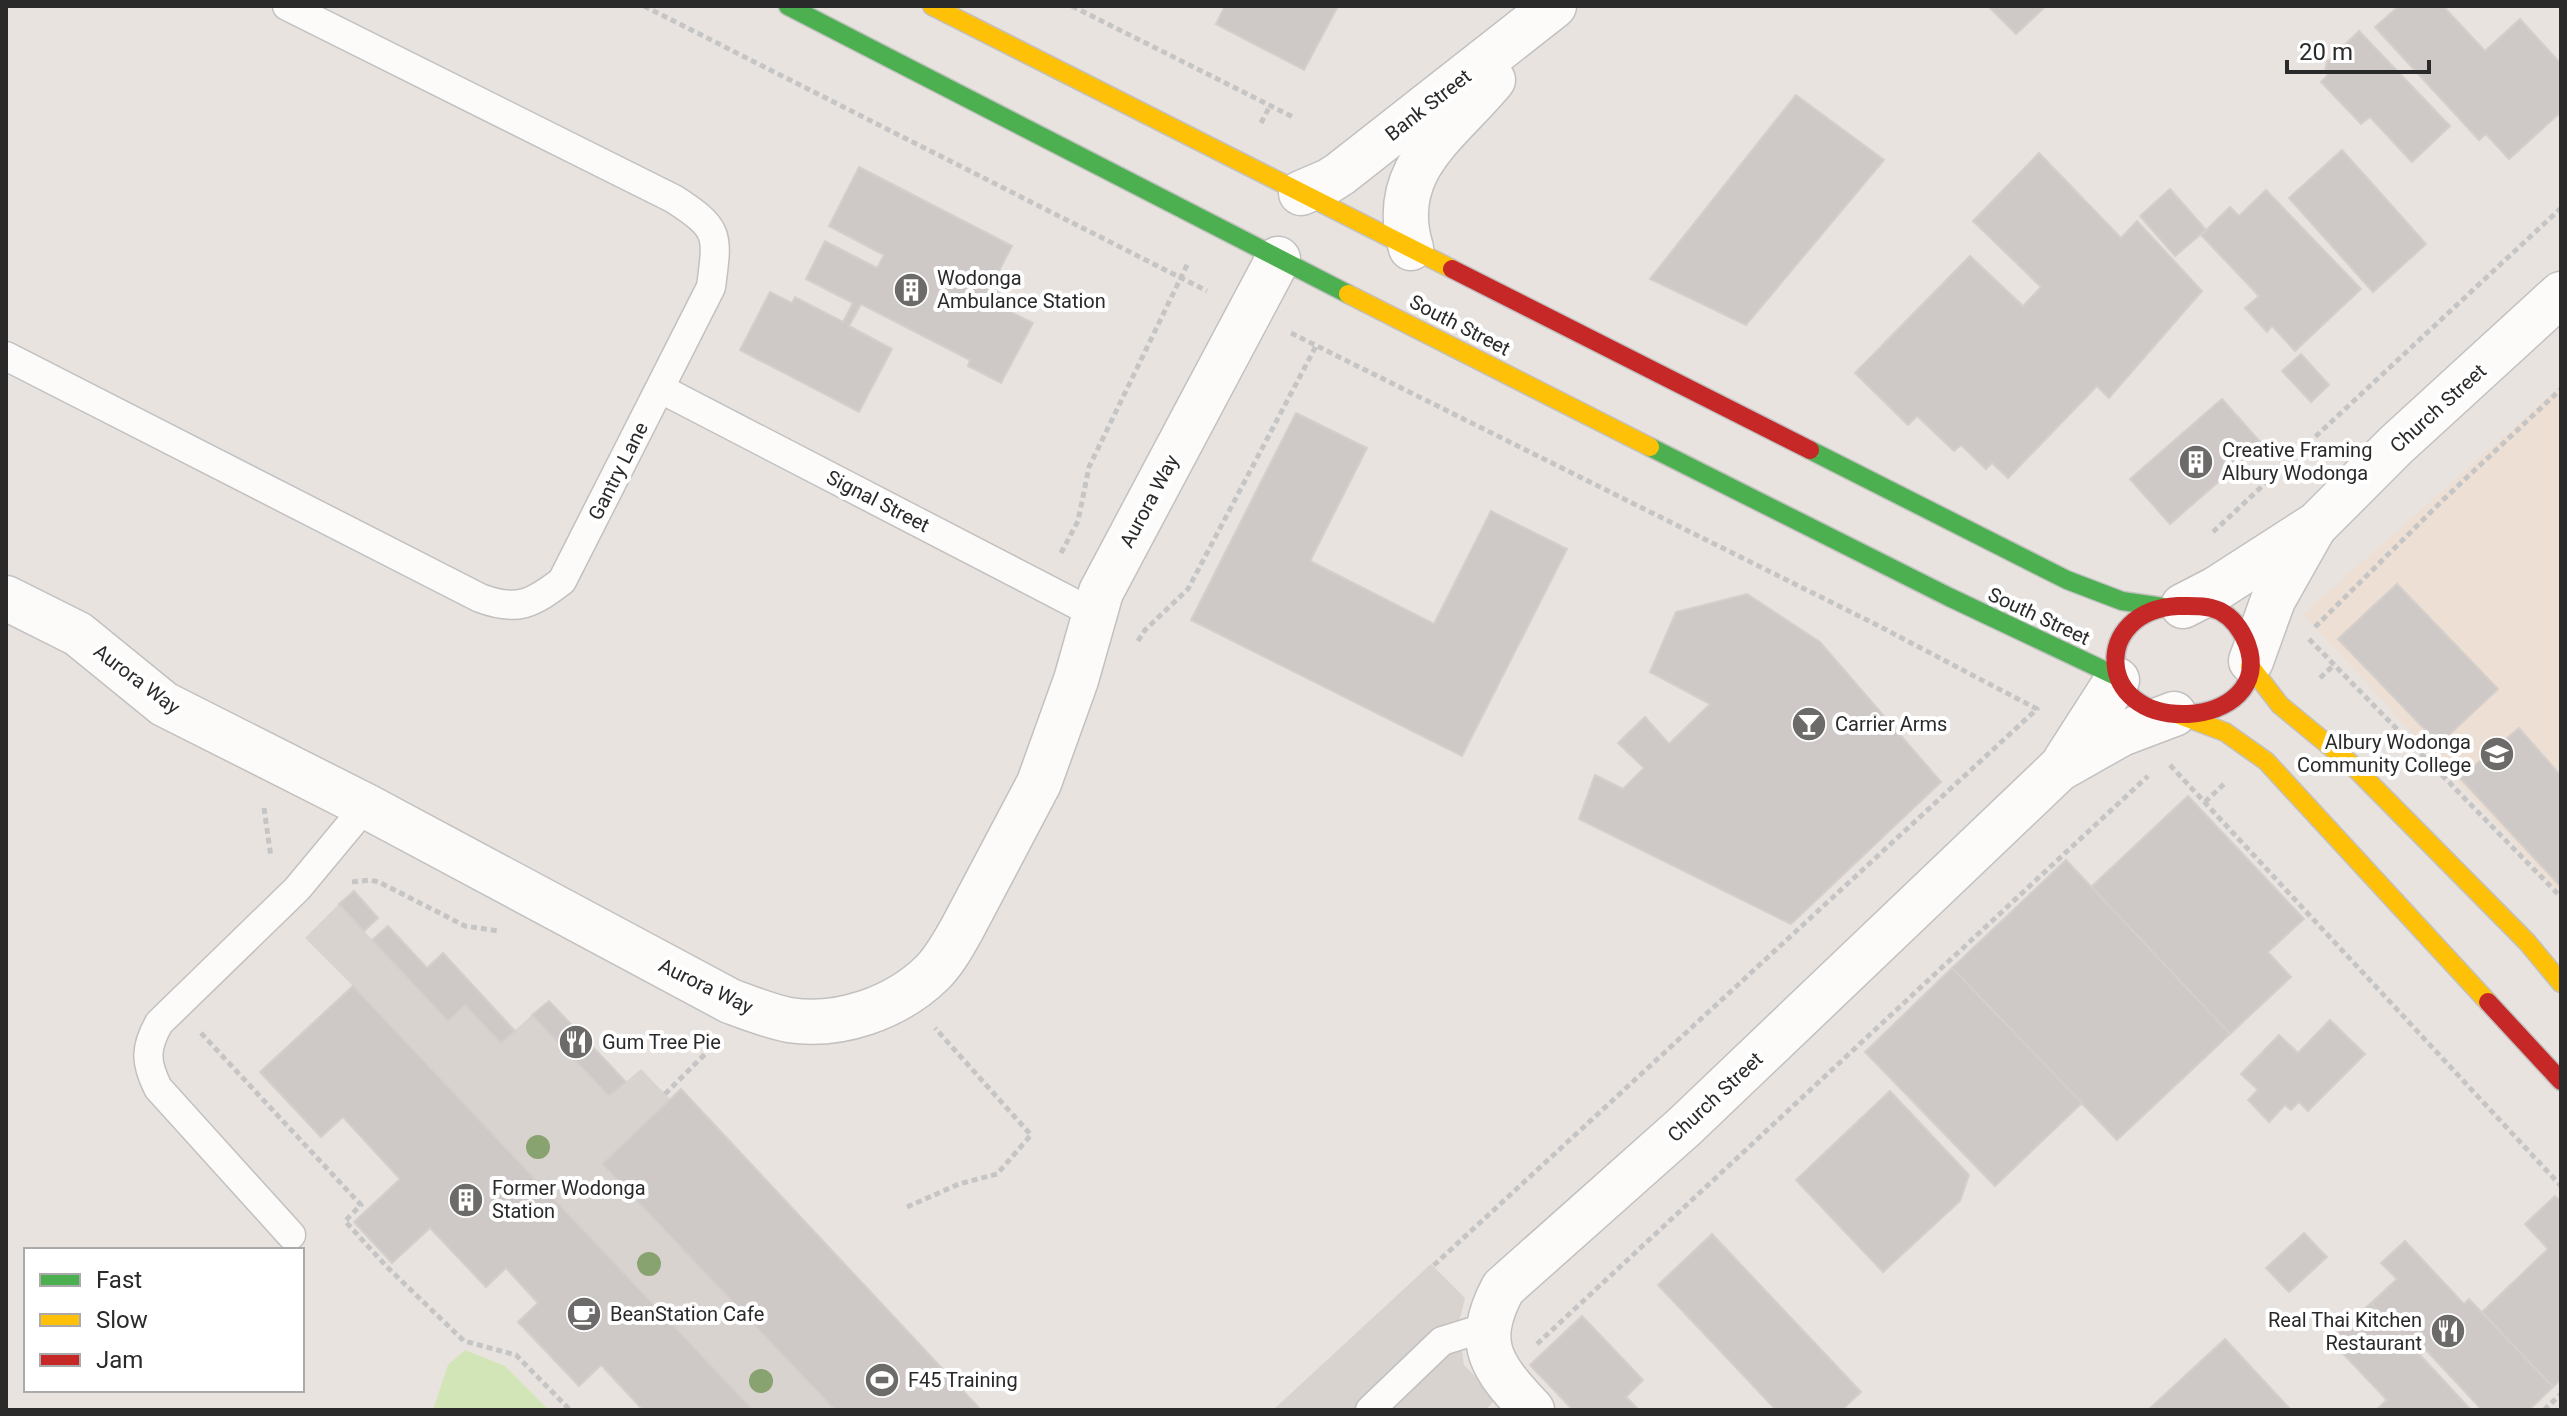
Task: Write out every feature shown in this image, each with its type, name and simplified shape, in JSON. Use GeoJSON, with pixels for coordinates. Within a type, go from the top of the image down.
{"type":"FeatureCollection","features":[{"type":"Feature","properties":{"kind":"street","name":"South Street"},"geometry":{"type":"LineString","coordinates":[[788,6],[973,94],[1278,259],[1687,457],[1952,591],[2038,641],[2117,678]]}},
{"type":"Feature","properties":{"kind":"street"},"geometry":{"type":"LineString","coordinates":[[932,6],[998,47],[1411,248],[1713,409],[1978,542],[2099,594],[2133,603],[2214,607],[2228,615],[2245,636],[2251,663],[2280,705],[2349,762],[2527,942],[2561,983]]}},
{"type":"Feature","properties":{"kind":"street","name":"Bank Street"},"geometry":{"type":"LineString","coordinates":[[1301,193],[1340,174],[1552,8]]}},
{"type":"Feature","properties":{"kind":"street","name":"Bank Street"},"geometry":{"type":"LineString","coordinates":[[1411,248],[1404,211],[1407,193],[1418,166],[1552,8]]}},
{"type":"Feature","properties":{"kind":"street","name":"Aurora Way"},"geometry":{"type":"LineString","coordinates":[[6,598],[78,634],[164,704],[366,806],[730,1001],[790,1020],[812,1022],[864,1014],[914,989],[934,971],[950,950],[1039,783],[1076,680],[1101,592],[1278,259]]}},
{"type":"Feature","properties":{"kind":"street","name":"Church Street"},"geometry":{"type":"LineString","coordinates":[[2173,607],[2216,589],[2317,524],[2396,445],[2561,294]]}},
{"type":"Feature","properties":{"kind":"street","name":"Church Street"},"geometry":{"type":"LineString","coordinates":[[2251,663],[2273,600],[2317,524]]}},
{"type":"Feature","properties":{"kind":"street"},"geometry":{"type":"LineString","coordinates":[[2173,607],[2142,614],[2127,629],[2116,651],[2117,678],[2124,692],[2155,711],[2204,722],[2231,734],[2266,761],[2561,1081]]}},
{"type":"Feature","properties":{"kind":"street"},"geometry":{"type":"LineString","coordinates":[[2175,714],[2200,713],[2225,706],[2241,691],[2251,663]]}},
{"type":"Feature","properties":{"kind":"street","name":"Church Street"},"geometry":{"type":"LineString","coordinates":[[1487,1327],[1493,1306],[1503,1288],[1684,1127],[2059,769],[2117,678]]}},
{"type":"Feature","properties":{"kind":"street","name":"Church Street"},"geometry":{"type":"LineString","coordinates":[[2059,769],[2121,734],[2175,714]]}},
{"type":"Feature","properties":{"kind":"street"},"geometry":{"type":"LineString","coordinates":[[1487,1327],[1491,1357],[1506,1382],[1532,1410]]}},
{"type":"Feature","properties":{"kind":"lane","name":"Gantry Lane"},"geometry":{"type":"LineString","coordinates":[[6,356],[480,598],[499,605],[519,606],[533,602],[562,581],[711,287],[714,237],[706,220],[674,199],[287,6]]}},
{"type":"Feature","properties":{"kind":"lane","name":"Signal Street"},"geometry":{"type":"LineString","coordinates":[[661,389],[1095,614]]}},
{"type":"Feature","properties":{"kind":"lane"},"geometry":{"type":"LineString","coordinates":[[291,1235],[158,1088],[150,1070],[148,1051],[159,1023],[297,889],[366,806]]}},
{"type":"Feature","properties":{"kind":"lane"},"geometry":{"type":"LineString","coordinates":[[1370,1410],[1442,1341],[1487,1327]]}},
{"type":"Feature","properties":{"kind":"path"},"geometry":{"type":"LineString","coordinates":[[1072,6],[1293,117]]}},
{"type":"Feature","properties":{"kind":"path"},"geometry":{"type":"LineString","coordinates":[[2206,538],[2561,208]]}},
{"type":"Feature","properties":{"kind":"path"},"geometry":{"type":"LineString","coordinates":[[1043,587],[1078,521],[1089,467],[1180,278]]}},
{"type":"Feature","properties":{"kind":"path"},"geometry":{"type":"LineString","coordinates":[[1137,641],[1188,589],[1316,346]]}},
{"type":"Feature","properties":{"kind":"path"},"geometry":{"type":"LineString","coordinates":[[2561,389],[2306,635],[2561,897]]}},
{"type":"Feature","properties":{"kind":"path"},"geometry":{"type":"LineString","coordinates":[[1433,1266],[2037,709],[1875,624]]}},
{"type":"Feature","properties":{"kind":"path"},"geometry":{"type":"LineString","coordinates":[[2165,760],[2561,1186]]}},
{"type":"Feature","properties":{"kind":"path"},"geometry":{"type":"LineString","coordinates":[[1534,1348],[2153,771]]}},
{"type":"Feature","properties":{"kind":"path"},"geometry":{"type":"LineString","coordinates":[[344,885],[370,880],[379,882],[465,926],[511,931]]}},
{"type":"Feature","properties":{"kind":"path"},"geometry":{"type":"LineString","coordinates":[[196,1027],[361,1205],[345,1221],[387,1267],[464,1341],[516,1355],[570,1410]]}},
{"type":"Feature","properties":{"kind":"path"},"geometry":{"type":"LineString","coordinates":[[907,1207],[959,1184],[997,1174],[1031,1135],[935,1028]]}},
{"type":"Feature","properties":{"kind":"path"},"geometry":{"type":"LineString","coordinates":[[665,1094],[719,1040]]}},
{"type":"Feature","properties":{"kind":"path"},"geometry":{"type":"LineString","coordinates":[[2544,1410],[2561,1394]]}},
{"type":"Feature","properties":{"kind":"shaded area","name":"Albury Wodonga Community College"},"geometry":{"type":"Polygon","coordinates":[[[2561,386],[2561,894],[2303,614],[2561,386]]]}},
{"type":"Feature","properties":{"kind":"shaded area"},"geometry":{"type":"Polygon","coordinates":[[[339,904],[447,1021],[465,1005],[501,1043],[532,1015],[609,1096],[641,1069],[670,1099],[835,1410],[753,1410],[305,938],[339,904]]]}},
{"type":"Feature","properties":{"kind":"shaded area"},"geometry":{"type":"Polygon","coordinates":[[[1431,1264],[1465,1298],[1458,1326],[1464,1365],[1497,1398],[1485,1410],[1273,1410],[1431,1264]]]}},
{"type":"Feature","properties":{"kind":"green space"},"geometry":{"type":"Polygon","coordinates":[[[465,1350],[505,1366],[549,1410],[433,1410],[448,1365],[465,1350]]]}},
{"type":"Feature","properties":{"kind":"building"},"geometry":{"type":"Polygon","coordinates":[[[1225,6],[1338,6],[1304,70],[1216,24],[1225,6]]]}},
{"type":"Feature","properties":{"kind":"building"},"geometry":{"type":"Polygon","coordinates":[[[1988,6],[2046,6],[2016,34],[1988,6]]]}},
{"type":"Feature","properties":{"kind":"building"},"geometry":{"type":"Polygon","coordinates":[[[2399,6],[2443,6],[2485,51],[2520,19],[2561,64],[2561,112],[2509,159],[2486,134],[2479,140],[2375,27],[2399,6]]]}},
{"type":"Feature","properties":{"kind":"building"},"geometry":{"type":"Polygon","coordinates":[[[2359,31],[2450,126],[2412,162],[2370,117],[2361,124],[2321,82],[2328,75],[2325,71],[2327,62],[2359,31]]]}},
{"type":"Feature","properties":{"kind":"building"},"geometry":{"type":"Polygon","coordinates":[[[1796,95],[1884,160],[1746,325],[1650,279],[1796,95]]]}},
{"type":"Feature","properties":{"kind":"building"},"geometry":{"type":"Polygon","coordinates":[[[2342,150],[2426,244],[2373,292],[2289,198],[2342,150]]]}},
{"type":"Feature","properties":{"kind":"building"},"geometry":{"type":"Polygon","coordinates":[[[2039,153],[2121,238],[2137,221],[2202,291],[2109,398],[2097,386],[2008,478],[1992,463],[1986,469],[1961,445],[1954,451],[1917,416],[1908,425],[1855,373],[1970,256],[2023,306],[2041,287],[1973,221],[2039,153]]]}},
{"type":"Feature","properties":{"kind":"building","name":"Wodonga Ambulance Station"},"geometry":{"type":"Polygon","coordinates":[[[859,167],[1012,246],[990,288],[1005,296],[999,306],[1033,323],[1001,383],[968,366],[970,360],[861,304],[849,326],[892,349],[859,412],[740,350],[770,292],[792,303],[795,297],[843,322],[853,303],[806,279],[825,241],[877,268],[884,255],[829,226],[859,167]]]}},
{"type":"Feature","properties":{"kind":"building"},"geometry":{"type":"Polygon","coordinates":[[[2170,189],[2206,230],[2175,256],[2140,216],[2170,189]]]}},
{"type":"Feature","properties":{"kind":"building"},"geometry":{"type":"Polygon","coordinates":[[[2266,190],[2361,289],[2295,351],[2272,326],[2267,332],[2245,308],[2259,296],[2201,235],[2230,207],[2239,216],[2266,190]]]}},
{"type":"Feature","properties":{"kind":"building"},"geometry":{"type":"Polygon","coordinates":[[[2301,354],[2329,385],[2311,402],[2282,371],[2301,354]]]}},
{"type":"Feature","properties":{"kind":"building","name":"Creative Framing Albury Wodonga"},"geometry":{"type":"Polygon","coordinates":[[[2222,399],[2262,444],[2170,524],[2130,479],[2222,399]]]}},
{"type":"Feature","properties":{"kind":"building"},"geometry":{"type":"Polygon","coordinates":[[[1296,413],[1367,448],[1310,561],[1434,624],[1491,511],[1567,549],[1462,756],[1191,620],[1296,413]]]}},
{"type":"Feature","properties":{"kind":"building"},"geometry":{"type":"Polygon","coordinates":[[[2397,584],[2498,689],[2439,744],[2338,639],[2397,584]]]}},
{"type":"Feature","properties":{"kind":"building"},"geometry":{"type":"Polygon","coordinates":[[[1747,594],[1820,642],[1941,782],[1791,924],[1579,819],[1595,775],[1623,789],[1644,768],[1618,743],[1645,717],[1669,744],[1710,704],[1650,672],[1676,612],[1747,594]]]}},
{"type":"Feature","properties":{"kind":"building"},"geometry":{"type":"Polygon","coordinates":[[[2519,728],[2561,776],[2561,887],[2460,778],[2519,728]]]}},
{"type":"Feature","properties":{"kind":"building"},"geometry":{"type":"Polygon","coordinates":[[[2188,796],[2304,919],[2268,952],[2291,977],[2230,1034],[2091,887],[2188,796]]]}},
{"type":"Feature","properties":{"kind":"building"},"geometry":{"type":"Polygon","coordinates":[[[2066,860],[2230,1034],[2117,1140],[1952,968],[2066,860]]]}},
{"type":"Feature","properties":{"kind":"building"},"geometry":{"type":"Polygon","coordinates":[[[354,891],[378,918],[364,931],[339,904],[354,891]]]}},
{"type":"Feature","properties":{"kind":"building"},"geometry":{"type":"Polygon","coordinates":[[[388,926],[427,968],[443,953],[515,1031],[501,1043],[465,1005],[448,1021],[372,940],[388,926]]]}},
{"type":"Feature","properties":{"kind":"building"},"geometry":{"type":"Polygon","coordinates":[[[1952,968],[2082,1103],[1995,1186],[1865,1052],[1952,968]]]}},
{"type":"Feature","properties":{"kind":"building","name":"Former Wodonga Station"},"geometry":{"type":"Polygon","coordinates":[[[353,986],[753,1410],[643,1410],[601,1365],[579,1386],[518,1322],[538,1303],[506,1268],[486,1287],[430,1228],[392,1263],[354,1222],[400,1179],[343,1117],[321,1137],[260,1072],[353,986]]]}},
{"type":"Feature","properties":{"kind":"building"},"geometry":{"type":"Polygon","coordinates":[[[549,1001],[626,1082],[609,1096],[532,1015],[549,1001]]]}},
{"type":"Feature","properties":{"kind":"building"},"geometry":{"type":"Polygon","coordinates":[[[2330,1020],[2365,1054],[2308,1111],[2299,1102],[2291,1110],[2285,1105],[2269,1122],[2248,1100],[2258,1090],[2241,1074],[2279,1035],[2298,1053],[2330,1020]]]}},
{"type":"Feature","properties":{"kind":"building"},"geometry":{"type":"Polygon","coordinates":[[[681,1089],[981,1410],[835,1410],[602,1164],[681,1089]]]}},
{"type":"Feature","properties":{"kind":"building"},"geometry":{"type":"Polygon","coordinates":[[[1890,1091],[1969,1175],[1960,1201],[1883,1272],[1796,1180],[1890,1091]]]}},
{"type":"Feature","properties":{"kind":"building"},"geometry":{"type":"Polygon","coordinates":[[[2555,1196],[2561,1202],[2561,1379],[2553,1387],[2482,1312],[2548,1249],[2525,1224],[2555,1196]]]}},
{"type":"Feature","properties":{"kind":"building"},"geometry":{"type":"Polygon","coordinates":[[[2304,1233],[2327,1257],[2289,1292],[2266,1268],[2304,1233]]]}},
{"type":"Feature","properties":{"kind":"building"},"geometry":{"type":"Polygon","coordinates":[[[1712,1234],[1861,1392],[1842,1410],[1776,1410],[1658,1285],[1712,1234]]]}},
{"type":"Feature","properties":{"kind":"building","name":"Real Thai Kitchen Restaurant"},"geometry":{"type":"Polygon","coordinates":[[[2405,1241],[2464,1304],[2469,1299],[2553,1387],[2529,1410],[2482,1410],[2426,1350],[2420,1355],[2371,1303],[2397,1279],[2381,1263],[2405,1241]]]}},
{"type":"Feature","properties":{"kind":"building"},"geometry":{"type":"Polygon","coordinates":[[[2371,1303],[2471,1410],[2376,1410],[2387,1400],[2330,1340],[2371,1303]]]}},
{"type":"Feature","properties":{"kind":"building"},"geometry":{"type":"Polygon","coordinates":[[[1582,1316],[1643,1380],[1626,1397],[1639,1410],[1573,1410],[1530,1365],[1582,1316]]]}},
{"type":"Feature","properties":{"kind":"building"},"geometry":{"type":"Polygon","coordinates":[[[2225,1339],[2291,1410],[2148,1410],[2225,1339]]]}},
{"type":"Feature","properties":{"kind":"traffic: fast"},"geometry":{"type":"LineString","coordinates":[[788,6],[1348,294]]}},
{"type":"Feature","properties":{"kind":"traffic: fast"},"geometry":{"type":"LineString","coordinates":[[1650,447],[1949,597],[2116,676]]}},
{"type":"Feature","properties":{"kind":"traffic: fast"},"geometry":{"type":"LineString","coordinates":[[1810,450],[2067,580],[2122,601],[2163,607]]}},
{"type":"Feature","properties":{"kind":"traffic: slow"},"geometry":{"type":"LineString","coordinates":[[932,6],[1452,269]]}},
{"type":"Feature","properties":{"kind":"traffic: slow"},"geometry":{"type":"LineString","coordinates":[[1348,294],[1650,447]]}},
{"type":"Feature","properties":{"kind":"traffic: slow"},"geometry":{"type":"LineString","coordinates":[[2250,666],[2280,705],[2349,762],[2527,942],[2561,983]]}},
{"type":"Feature","properties":{"kind":"traffic: slow"},"geometry":{"type":"LineString","coordinates":[[2177,714],[2225,732],[2266,761],[2488,1002]]}},
{"type":"Feature","properties":{"kind":"traffic: jam"},"geometry":{"type":"LineString","coordinates":[[1452,269],[1810,450]]}},
{"type":"Feature","properties":{"kind":"traffic: jam"},"geometry":{"type":"LineString","coordinates":[[2178,606],[2220,611],[2236,625],[2247,644],[2251,659],[2246,685],[2228,702],[2216,708],[2188,714],[2157,711],[2135,699],[2121,683],[2116,663],[2119,643],[2130,625],[2150,612],[2178,606]]}},
{"type":"Feature","properties":{"kind":"traffic: jam"},"geometry":{"type":"LineString","coordinates":[[2488,1002],[2561,1081]]}},
{"type":"Feature","properties":{"kind":"place","name":"Wodonga Ambulance Station"},"geometry":{"type":"Point","coordinates":[911,290]}},
{"type":"Feature","properties":{"kind":"place","name":"Creative Framing Albury Wodonga"},"geometry":{"type":"Point","coordinates":[2196,462]}},
{"type":"Feature","properties":{"kind":"place","name":"Carrier Arms"},"geometry":{"type":"Point","coordinates":[1809,724]}},
{"type":"Feature","properties":{"kind":"place","name":"Albury Wodonga Community College"},"geometry":{"type":"Point","coordinates":[2497,754]}},
{"type":"Feature","properties":{"kind":"place","name":"Gum Tree Pie"},"geometry":{"type":"Point","coordinates":[576,1042]}},
{"type":"Feature","properties":{"kind":"place","name":"Former Wodonga Station"},"geometry":{"type":"Point","coordinates":[466,1200]}},
{"type":"Feature","properties":{"kind":"place","name":"BeanStation Cafe"},"geometry":{"type":"Point","coordinates":[584,1314]}},
{"type":"Feature","properties":{"kind":"place","name":"Real Thai Kitchen Restaurant"},"geometry":{"type":"Point","coordinates":[2448,1331]}},
{"type":"Feature","properties":{"kind":"place","name":"F45 Training"},"geometry":{"type":"Point","coordinates":[882,1380]}}]}
